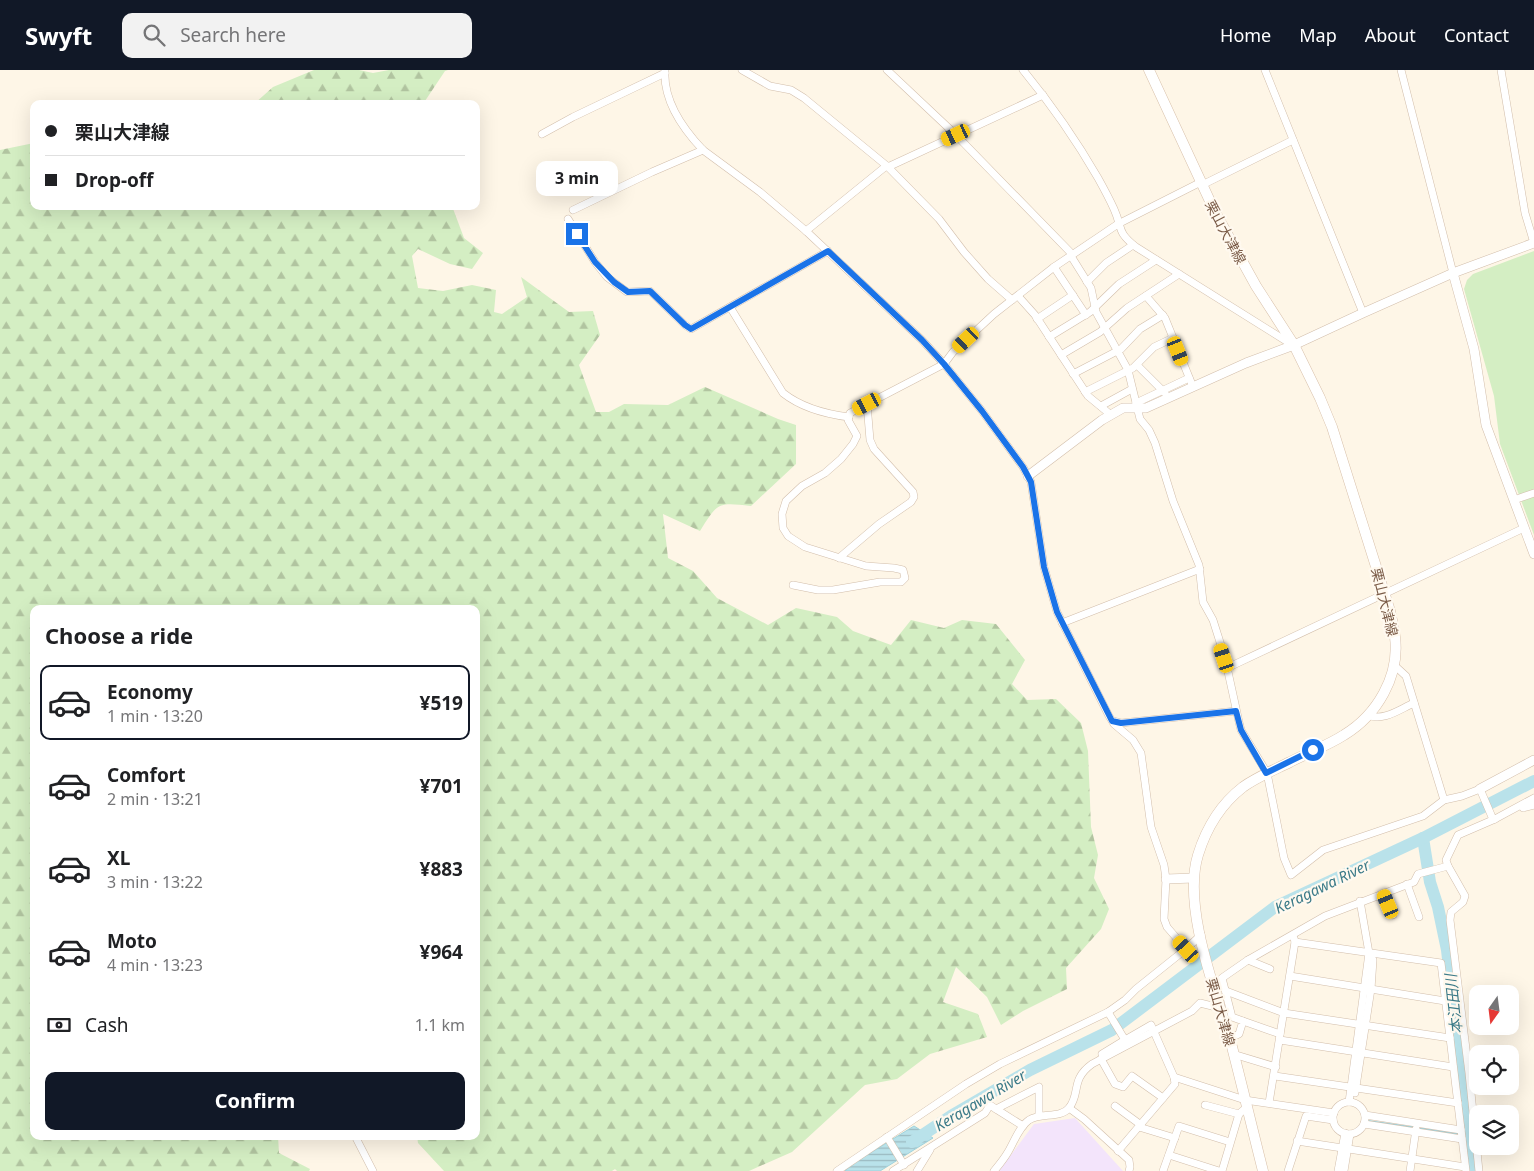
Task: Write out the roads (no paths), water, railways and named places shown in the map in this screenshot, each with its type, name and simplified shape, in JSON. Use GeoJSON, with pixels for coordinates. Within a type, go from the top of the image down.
{"type":"FeatureCollection","features":[{"type":"Feature","properties":{"kind":"main road","name":"栗山大津線"},"geometry":{"type":"LineString","coordinates":[[1149,70],[1214,212],[1256,286],[1294,345],[1320,398],[1332,427],[1385,594],[1395,638],[1394,664],[1388,686],[1368,715],[1345,735],[1266,773],[1243,788],[1221,808],[1208,828],[1197,856],[1194,878],[1196,910],[1220,1008],[1234,1054],[1244,1107],[1263,1171]]}},
{"type":"Feature","properties":{"kind":"street"},"geometry":{"type":"LineString","coordinates":[[742,70],[770,86],[791,90],[804,98],[887,166],[939,219],[964,252],[988,279],[1015,298],[1037,319],[1085,392],[1111,415]]}},
{"type":"Feature","properties":{"kind":"street"},"geometry":{"type":"LineString","coordinates":[[887,70],[956,135],[1070,252],[1091,288],[1095,307],[1104,329],[1128,370],[1140,419],[1153,436],[1173,501],[1184,524],[1200,569],[1203,602],[1213,620],[1227,668],[1241,730],[1266,773],[1284,858],[1291,876],[1323,850],[1422,816],[1444,800],[1481,791],[1534,760]]}},
{"type":"Feature","properties":{"kind":"street"},"geometry":{"type":"LineString","coordinates":[[1023,70],[1043,95],[1099,179],[1114,209],[1120,232],[1133,245],[1156,260],[1294,345]]}},
{"type":"Feature","properties":{"kind":"street"},"geometry":{"type":"LineString","coordinates":[[1265,70],[1363,312]]}},
{"type":"Feature","properties":{"kind":"street"},"geometry":{"type":"LineString","coordinates":[[1401,70],[1474,349],[1486,425],[1534,554]]}},
{"type":"Feature","properties":{"kind":"street"},"geometry":{"type":"LineString","coordinates":[[1028,476],[1123,408],[1137,406],[1146,408],[1165,395],[1191,383],[1294,345],[1363,312],[1453,273],[1534,243],[1525,214],[1501,70]]}},
{"type":"Feature","properties":{"kind":"street"},"geometry":{"type":"LineString","coordinates":[[542,134],[665,72],[668,96],[682,126],[704,150],[760,192],[828,251],[922,340],[982,411],[1028,476],[1034,496],[1044,567],[1050,592],[1062,623],[1112,721],[1133,740],[1141,753],[1151,827],[1164,866],[1166,879],[1164,919],[1167,927],[1186,949]]}},
{"type":"Feature","properties":{"kind":"street"},"geometry":{"type":"LineString","coordinates":[[806,231],[887,166],[1043,95]]}},
{"type":"Feature","properties":{"kind":"street"},"geometry":{"type":"LineString","coordinates":[[793,585],[818,590],[832,590],[861,584],[901,582],[905,578],[903,570],[866,566],[805,547],[794,542],[783,528],[782,514],[786,500],[794,492],[825,473],[853,444],[857,436],[848,420],[850,413],[944,364],[952,352],[994,314],[1054,267],[1118,224],[1293,140]]}},
{"type":"Feature","properties":{"kind":"street"},"geometry":{"type":"LineString","coordinates":[[573,210],[652,172],[704,150]]}},
{"type":"Feature","properties":{"kind":"street"},"geometry":{"type":"LineString","coordinates":[[568,219],[595,262],[607,277],[628,292],[650,291],[691,329],[828,251]]}},
{"type":"Feature","properties":{"kind":"street"},"geometry":{"type":"LineString","coordinates":[[1087,282],[1106,263],[1133,245]]}},
{"type":"Feature","properties":{"kind":"street"},"geometry":{"type":"LineString","coordinates":[[1049,337],[1086,315],[1118,284],[1156,260]]}},
{"type":"Feature","properties":{"kind":"street"},"geometry":{"type":"LineString","coordinates":[[1054,267],[1086,315]]}},
{"type":"Feature","properties":{"kind":"street"},"geometry":{"type":"LineString","coordinates":[[1061,355],[1104,329],[1127,308],[1179,274]]}},
{"type":"Feature","properties":{"kind":"street"},"geometry":{"type":"LineString","coordinates":[[1037,319],[1073,295]]}},
{"type":"Feature","properties":{"kind":"street"},"geometry":{"type":"LineString","coordinates":[[1146,296],[1163,315],[1191,383]]}},
{"type":"Feature","properties":{"kind":"street"},"geometry":{"type":"LineString","coordinates":[[730,307],[783,393],[794,401],[812,409],[831,415],[849,417]]}},
{"type":"Feature","properties":{"kind":"street"},"geometry":{"type":"LineString","coordinates":[[1073,374],[1117,351],[1140,329],[1163,315]]}},
{"type":"Feature","properties":{"kind":"street"},"geometry":{"type":"LineString","coordinates":[[1085,392],[1128,370],[1154,347],[1173,338]]}},
{"type":"Feature","properties":{"kind":"street"},"geometry":{"type":"LineString","coordinates":[[1137,364],[1165,395]]}},
{"type":"Feature","properties":{"kind":"street"},"geometry":{"type":"LineString","coordinates":[[1101,406],[1132,389]]}},
{"type":"Feature","properties":{"kind":"street"},"geometry":{"type":"LineString","coordinates":[[839,558],[879,524],[911,502],[914,497],[913,492],[874,449],[870,440],[867,404]]}},
{"type":"Feature","properties":{"kind":"street"},"geometry":{"type":"LineString","coordinates":[[1514,500],[1534,493]]}},
{"type":"Feature","properties":{"kind":"street"},"geometry":{"type":"LineString","coordinates":[[1227,668],[1524,528]]}},
{"type":"Feature","properties":{"kind":"street"},"geometry":{"type":"LineString","coordinates":[[1062,623],[1200,569]]}},
{"type":"Feature","properties":{"kind":"street"},"geometry":{"type":"LineString","coordinates":[[1394,664],[1406,676],[1444,800]]}},
{"type":"Feature","properties":{"kind":"street"},"geometry":{"type":"LineString","coordinates":[[1368,715],[1381,718],[1414,703]]}},
{"type":"Feature","properties":{"kind":"street"},"geometry":{"type":"LineString","coordinates":[[1112,721],[1121,723],[1236,711]]}},
{"type":"Feature","properties":{"kind":"street"},"geometry":{"type":"LineString","coordinates":[[1481,791],[1493,818]]}},
{"type":"Feature","properties":{"kind":"street"},"geometry":{"type":"LineString","coordinates":[[1479,1171],[1450,920],[1451,912],[1465,899],[1465,896],[1445,867],[1446,860],[1458,835],[1534,798]]}},
{"type":"Feature","properties":{"kind":"street"},"geometry":{"type":"LineString","coordinates":[[1522,805],[1523,808],[1534,805]]}},
{"type":"Feature","properties":{"kind":"street"},"geometry":{"type":"LineString","coordinates":[[1445,867],[1418,874],[1414,882],[1360,901],[1325,916],[1248,960],[1222,978],[1232,1017],[1280,1037],[1453,1067]]}},
{"type":"Feature","properties":{"kind":"street"},"geometry":{"type":"LineString","coordinates":[[1166,879],[1194,878]]}},
{"type":"Feature","properties":{"kind":"street"},"geometry":{"type":"LineString","coordinates":[[1407,884],[1419,917]]}},
{"type":"Feature","properties":{"kind":"street"},"geometry":{"type":"LineString","coordinates":[[1384,893],[1393,915]]}},
{"type":"Feature","properties":{"kind":"street"},"geometry":{"type":"LineString","coordinates":[[1352,1102],[1373,960],[1369,952],[1360,901]]}},
{"type":"Feature","properties":{"kind":"street"},"geometry":{"type":"LineString","coordinates":[[1269,1103],[1275,1076],[1295,942],[1293,933]]}},
{"type":"Feature","properties":{"kind":"street"},"geometry":{"type":"LineString","coordinates":[[837,1171],[888,1140],[966,1084],[1000,1064],[1110,1015],[1136,989],[1202,938]]}},
{"type":"Feature","properties":{"kind":"street"},"geometry":{"type":"LineString","coordinates":[[1295,942],[1441,963],[1466,1169],[1297,1141]]}},
{"type":"Feature","properties":{"kind":"street"},"geometry":{"type":"LineString","coordinates":[[1248,960],[1270,969]]}},
{"type":"Feature","properties":{"kind":"street"},"geometry":{"type":"LineString","coordinates":[[1290,976],[1445,1001]]}},
{"type":"Feature","properties":{"kind":"street"},"geometry":{"type":"LineString","coordinates":[[1226,991],[1284,1013],[1450,1038]]}},
{"type":"Feature","properties":{"kind":"street"},"geometry":{"type":"LineString","coordinates":[[994,1171],[1008,1153],[1023,1126],[1030,1119],[1038,1116],[1054,1115],[1069,1108],[1080,1075],[1092,1064],[1155,1032],[1192,1011],[1200,1003],[1220,1008]]}},
{"type":"Feature","properties":{"kind":"street"},"geometry":{"type":"LineString","coordinates":[[1110,1015],[1124,1038]]}},
{"type":"Feature","properties":{"kind":"street"},"geometry":{"type":"LineString","coordinates":[[1229,1038],[1238,1034],[1243,1021]]}},
{"type":"Feature","properties":{"kind":"street"},"geometry":{"type":"LineString","coordinates":[[1092,1064],[1091,1060],[1124,1038],[1151,1025],[1174,1077],[1175,1084],[1118,1151]]}},
{"type":"Feature","properties":{"kind":"street"},"geometry":{"type":"LineString","coordinates":[[1234,1054],[1276,1068]]}},
{"type":"Feature","properties":{"kind":"street"},"geometry":{"type":"LineString","coordinates":[[1101,1059],[1115,1084],[1124,1087],[1132,1076],[1163,1098]]}},
{"type":"Feature","properties":{"kind":"street"},"geometry":{"type":"LineString","coordinates":[[1275,1076],[1458,1103]]}},
{"type":"Feature","properties":{"kind":"street"},"geometry":{"type":"LineString","coordinates":[[1174,1077],[1244,1107]]}},
{"type":"Feature","properties":{"kind":"street"},"geometry":{"type":"LineString","coordinates":[[996,1109],[1039,1087],[1038,1116]]}},
{"type":"Feature","properties":{"kind":"street"},"geometry":{"type":"LineString","coordinates":[[1352,1102],[1361,1108],[1365,1116],[1364,1124],[1358,1131],[1347,1134],[1337,1128],[1334,1116],[1340,1105],[1352,1102]]}},
{"type":"Feature","properties":{"kind":"street"},"geometry":{"type":"LineString","coordinates":[[1205,1105],[1244,1107],[1269,1103],[1334,1116]]}},
{"type":"Feature","properties":{"kind":"street"},"geometry":{"type":"LineString","coordinates":[[888,1140],[898,1169],[985,1113],[990,1105],[1023,1126]]}},
{"type":"Feature","properties":{"kind":"street"},"geometry":{"type":"LineString","coordinates":[[1115,1106],[1140,1126],[1175,1138]]}},
{"type":"Feature","properties":{"kind":"street"},"geometry":{"type":"LineString","coordinates":[[1169,1155],[1220,1171],[1244,1107]]}},
{"type":"Feature","properties":{"kind":"street"},"geometry":{"type":"LineString","coordinates":[[1069,1108],[1084,1119],[1128,1160],[1129,1171]]}},
{"type":"Feature","properties":{"kind":"street"},"geometry":{"type":"LineString","coordinates":[[1288,1171],[1306,1116],[1334,1116]]}},
{"type":"Feature","properties":{"kind":"street"},"geometry":{"type":"LineString","coordinates":[[1365,1116],[1462,1139]]}},
{"type":"Feature","properties":{"kind":"street"},"geometry":{"type":"LineString","coordinates":[[1364,1124],[1461,1130]]}},
{"type":"Feature","properties":{"kind":"street"},"geometry":{"type":"LineString","coordinates":[[1163,1171],[1179,1126],[1230,1142]]}},
{"type":"Feature","properties":{"kind":"street"},"geometry":{"type":"LineString","coordinates":[[1410,1171],[1416,1128]]}},
{"type":"Feature","properties":{"kind":"street"},"geometry":{"type":"LineString","coordinates":[[1344,1171],[1347,1134]]}},
{"type":"Feature","properties":{"kind":"street"},"geometry":{"type":"LineString","coordinates":[[357,1140],[373,1171]]}},
{"type":"Feature","properties":{"kind":"street"},"geometry":{"type":"LineString","coordinates":[[917,1171],[931,1148]]}},
{"type":"Feature","properties":{"kind":"street"},"geometry":{"type":"LineString","coordinates":[[1338,1171],[1345,1149]]}},
{"type":"Feature","properties":{"kind":"water"},"geometry":{"type":"Polygon","coordinates":[[[914,1126],[933,1138],[880,1171],[845,1171],[854,1163],[914,1126]]]}},
{"type":"Feature","properties":{"kind":"waterway","name":"Keragawa River"},"geometry":{"type":"LineString","coordinates":[[912,1142],[951,1116],[1030,1070],[1112,1030],[1275,907],[1423,838],[1534,781]]}},
{"type":"Feature","properties":{"kind":"waterway","name":"本江田川"},"geometry":{"type":"LineString","coordinates":[[1423,838],[1430,882],[1438,907],[1447,950],[1472,1171]]}},
{"type":"Feature","properties":{"kind":"waterway"},"geometry":{"type":"LineString","coordinates":[[1368,1121],[1460,1134]]}}]}
